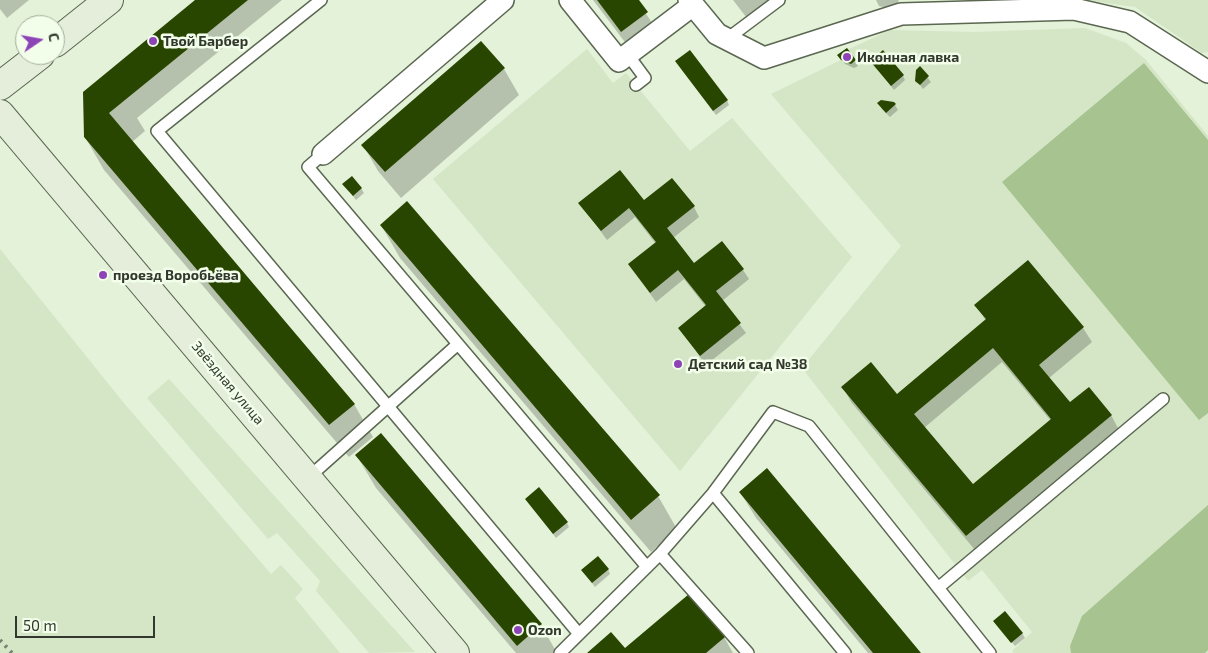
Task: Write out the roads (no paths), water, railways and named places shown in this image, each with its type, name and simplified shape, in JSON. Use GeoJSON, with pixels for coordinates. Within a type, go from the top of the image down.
{"type":"FeatureCollection","features":[{"type":"Feature","properties":{"kind":"main road"},"geometry":{"type":"LineString","coordinates":[[65,35],[109,0]]}},
{"type":"Feature","properties":{"kind":"main road"},"geometry":{"type":"LineString","coordinates":[[0,86],[27,65]]}},
{"type":"Feature","properties":{"kind":"main road","name":"Звёздная улица"},"geometry":{"type":"LineString","coordinates":[[0,114],[455,653]]}},
{"type":"Feature","properties":{"kind":"street"},"geometry":{"type":"LineString","coordinates":[[323,154],[503,0]]}},
{"type":"Feature","properties":{"kind":"street"},"geometry":{"type":"LineString","coordinates":[[570,0],[619,62],[691,2],[717,34],[764,58],[901,14],[982,6],[1039,5],[1074,10],[1130,22],[1206,68]]}},
{"type":"Feature","properties":{"kind":"lane"},"geometry":{"type":"LineString","coordinates":[[321,0],[157,131],[579,634]]}},
{"type":"Feature","properties":{"kind":"lane"},"geometry":{"type":"LineString","coordinates":[[727,39],[779,0]]}},
{"type":"Feature","properties":{"kind":"lane"},"geometry":{"type":"LineString","coordinates":[[628,55],[645,78],[636,85]]}},
{"type":"Feature","properties":{"kind":"lane"},"geometry":{"type":"LineString","coordinates":[[323,154],[308,166],[647,567]]}},
{"type":"Feature","properties":{"kind":"lane"},"geometry":{"type":"LineString","coordinates":[[308,478],[458,344]]}},
{"type":"Feature","properties":{"kind":"lane"},"geometry":{"type":"LineString","coordinates":[[938,588],[1163,399]]}},
{"type":"Feature","properties":{"kind":"lane"},"geometry":{"type":"LineString","coordinates":[[560,653],[660,554],[713,493],[773,412],[809,426],[990,653]]}},
{"type":"Feature","properties":{"kind":"lane"},"geometry":{"type":"LineString","coordinates":[[713,493],[845,653]]}},
{"type":"Feature","properties":{"kind":"lane"},"geometry":{"type":"LineString","coordinates":[[660,554],[748,653]]}},
{"type":"Feature","properties":{"kind":"railway"},"geometry":{"type":"LineString","coordinates":[[0,640],[12,653]]}},
{"type":"Feature","properties":{"kind":"place","name":"Твой Барбер"},"geometry":{"type":"Point","coordinates":[153,41]}},
{"type":"Feature","properties":{"kind":"place","name":"Иконная лавка"},"geometry":{"type":"Point","coordinates":[847,57]}},
{"type":"Feature","properties":{"kind":"place","name":"проезд Воробьёва"},"geometry":{"type":"Point","coordinates":[103,275]}},
{"type":"Feature","properties":{"kind":"place","name":"Детский сад №38"},"geometry":{"type":"Point","coordinates":[678,364]}},
{"type":"Feature","properties":{"kind":"place","name":"Ozon"},"geometry":{"type":"Point","coordinates":[518,630]}}]}
